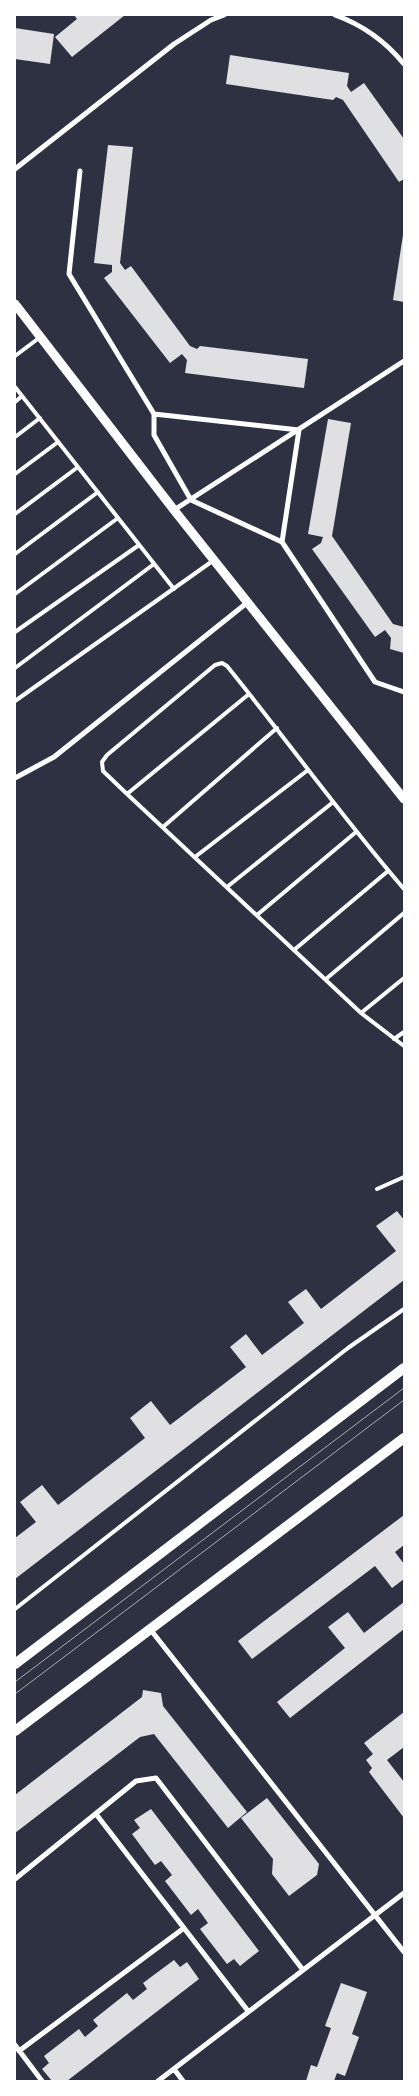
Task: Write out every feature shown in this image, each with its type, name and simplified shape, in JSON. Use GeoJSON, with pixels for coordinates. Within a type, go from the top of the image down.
{"type":"FeatureCollection","features":[{"type":"Feature","properties":{"kind":"main road"},"geometry":{"type":"LineString","coordinates":[[15,1664],[404,1368]]}},
{"type":"Feature","properties":{"kind":"main road"},"geometry":{"type":"LineString","coordinates":[[15,1731],[404,1438]]}},
{"type":"Feature","properties":{"kind":"street"},"geometry":{"type":"LineString","coordinates":[[15,169],[174,44],[211,20],[224,15]]}},
{"type":"Feature","properties":{"kind":"street"},"geometry":{"type":"LineString","coordinates":[[336,15],[353,21],[390,48],[404,64]]}},
{"type":"Feature","properties":{"kind":"street"},"geometry":{"type":"LineString","coordinates":[[80,171],[69,274],[154,414],[154,435],[191,500],[282,542],[375,682],[404,692]]}},
{"type":"Feature","properties":{"kind":"street"},"geometry":{"type":"LineString","coordinates":[[15,304],[174,510],[404,799]]}},
{"type":"Feature","properties":{"kind":"street"},"geometry":{"type":"LineString","coordinates":[[174,510],[404,361]]}},
{"type":"Feature","properties":{"kind":"street"},"geometry":{"type":"LineString","coordinates":[[154,414],[299,430]]}},
{"type":"Feature","properties":{"kind":"street"},"geometry":{"type":"LineString","coordinates":[[282,542],[299,430]]}},
{"type":"Feature","properties":{"kind":"street"},"geometry":{"type":"LineString","coordinates":[[15,778],[54,757],[248,602]]}},
{"type":"Feature","properties":{"kind":"street"},"geometry":{"type":"LineString","coordinates":[[150,1629],[404,1952]]}},
{"type":"Feature","properties":{"kind":"street"},"geometry":{"type":"LineString","coordinates":[[15,1880],[136,1781],[156,1778],[303,1970]]}},
{"type":"Feature","properties":{"kind":"street"},"geometry":{"type":"LineString","coordinates":[[96,1814],[248,2011]]}},
{"type":"Feature","properties":{"kind":"street"},"geometry":{"type":"LineString","coordinates":[[158,2081],[404,1893]]}},
{"type":"Feature","properties":{"kind":"street"},"geometry":{"type":"LineString","coordinates":[[19,2051],[184,1928]]}},
{"type":"Feature","properties":{"kind":"street"},"geometry":{"type":"LineString","coordinates":[[15,2045],[42,2081]]}},
{"type":"Feature","properties":{"kind":"street"},"geometry":{"type":"LineString","coordinates":[[174,2069],[183,2081]]}},
{"type":"Feature","properties":{"kind":"lane"},"geometry":{"type":"LineString","coordinates":[[15,356],[40,337]]}},
{"type":"Feature","properties":{"kind":"lane"},"geometry":{"type":"LineString","coordinates":[[15,388],[174,589]]}},
{"type":"Feature","properties":{"kind":"lane"},"geometry":{"type":"LineString","coordinates":[[15,402],[22,396]]}},
{"type":"Feature","properties":{"kind":"lane"},"geometry":{"type":"LineString","coordinates":[[15,437],[40,418]]}},
{"type":"Feature","properties":{"kind":"lane"},"geometry":{"type":"LineString","coordinates":[[15,474],[58,442]]}},
{"type":"Feature","properties":{"kind":"lane"},"geometry":{"type":"LineString","coordinates":[[15,514],[78,467]]}},
{"type":"Feature","properties":{"kind":"lane"},"geometry":{"type":"LineString","coordinates":[[15,554],[98,492]]}},
{"type":"Feature","properties":{"kind":"lane"},"geometry":{"type":"LineString","coordinates":[[15,594],[118,518]]}},
{"type":"Feature","properties":{"kind":"lane"},"geometry":{"type":"LineString","coordinates":[[15,632],[139,545]]}},
{"type":"Feature","properties":{"kind":"lane"},"geometry":{"type":"LineString","coordinates":[[15,701],[214,560]]}},
{"type":"Feature","properties":{"kind":"lane"},"geometry":{"type":"LineString","coordinates":[[15,668],[154,564]]}},
{"type":"Feature","properties":{"kind":"lane"},"geometry":{"type":"LineString","coordinates":[[404,889],[332,804],[277,728],[227,666],[222,663],[215,665],[107,755],[102,762],[103,771],[163,828],[361,1013],[404,1046]]}},
{"type":"Feature","properties":{"kind":"lane"},"geometry":{"type":"LineString","coordinates":[[127,794],[250,694]]}},
{"type":"Feature","properties":{"kind":"lane"},"geometry":{"type":"LineString","coordinates":[[163,828],[277,728]]}},
{"type":"Feature","properties":{"kind":"lane"},"geometry":{"type":"LineString","coordinates":[[195,857],[308,770]]}},
{"type":"Feature","properties":{"kind":"lane"},"geometry":{"type":"LineString","coordinates":[[227,887],[332,804]]}},
{"type":"Feature","properties":{"kind":"lane"},"geometry":{"type":"LineString","coordinates":[[258,915],[356,832]]}},
{"type":"Feature","properties":{"kind":"lane"},"geometry":{"type":"LineString","coordinates":[[294,950],[388,871]]}},
{"type":"Feature","properties":{"kind":"lane"},"geometry":{"type":"LineString","coordinates":[[326,980],[404,913]]}},
{"type":"Feature","properties":{"kind":"lane"},"geometry":{"type":"LineString","coordinates":[[361,1013],[404,978]]}},
{"type":"Feature","properties":{"kind":"lane"},"geometry":{"type":"LineString","coordinates":[[394,1039],[404,1032]]}},
{"type":"Feature","properties":{"kind":"lane"},"geometry":{"type":"LineString","coordinates":[[377,1189],[404,1177]]}},
{"type":"Feature","properties":{"kind":"lane"},"geometry":{"type":"LineString","coordinates":[[15,1609],[348,1348],[404,1309]]}},
{"type":"Feature","properties":{"kind":"building"},"geometry":{"type":"Polygon","coordinates":[[[74,15],[125,15],[72,57],[55,37],[77,19],[74,15]]]}},
{"type":"Feature","properties":{"kind":"building"},"geometry":{"type":"Polygon","coordinates":[[[15,28],[54,34],[50,64],[15,59],[15,28]]]}},
{"type":"Feature","properties":{"kind":"building"},"geometry":{"type":"Polygon","coordinates":[[[230,55],[349,73],[347,86],[351,92],[364,83],[404,139],[404,179],[399,182],[343,100],[336,97],[333,100],[226,84],[230,55]]]}},
{"type":"Feature","properties":{"kind":"building"},"geometry":{"type":"Polygon","coordinates":[[[108,145],[133,147],[120,263],[125,270],[131,266],[190,346],[197,349],[200,346],[308,359],[304,388],[185,373],[187,360],[182,354],[170,363],[104,278],[112,272],[112,265],[94,263],[108,145]]]}},
{"type":"Feature","properties":{"kind":"building"},"geometry":{"type":"Polygon","coordinates":[[[404,235],[404,302],[393,300],[404,235]]]}},
{"type":"Feature","properties":{"kind":"building"},"geometry":{"type":"Polygon","coordinates":[[[328,419],[351,423],[332,536],[393,624],[404,627],[404,653],[390,649],[391,638],[385,630],[375,637],[312,549],[321,543],[323,537],[308,534],[328,419]]]}},
{"type":"Feature","properties":{"kind":"building"},"geometry":{"type":"Polygon","coordinates":[[[397,1211],[404,1220],[404,1280],[15,1579],[15,1538],[36,1522],[20,1502],[42,1485],[58,1505],[145,1438],[130,1418],[151,1401],[170,1425],[246,1367],[230,1347],[246,1334],[262,1355],[304,1323],[288,1302],[306,1289],[321,1309],[396,1251],[376,1226],[397,1211]]]}},
{"type":"Feature","properties":{"kind":"building"},"geometry":{"type":"Polygon","coordinates":[[[404,1515],[404,1545],[395,1552],[404,1564],[404,1579],[392,1588],[375,1566],[252,1659],[238,1641],[404,1515]]]}},
{"type":"Feature","properties":{"kind":"building"},"geometry":{"type":"Polygon","coordinates":[[[404,1602],[404,1629],[290,1718],[277,1702],[345,1648],[328,1627],[348,1612],[364,1633],[404,1602]]]}},
{"type":"Feature","properties":{"kind":"building"},"geometry":{"type":"Polygon","coordinates":[[[143,1690],[161,1693],[163,1706],[247,1812],[228,1828],[154,1734],[140,1737],[15,1833],[15,1795],[142,1697],[143,1690]]]}},
{"type":"Feature","properties":{"kind":"building"},"geometry":{"type":"Polygon","coordinates":[[[404,1712],[404,1747],[387,1760],[404,1782],[404,1818],[369,1772],[372,1768],[366,1760],[373,1754],[364,1743],[404,1712]]]}},
{"type":"Feature","properties":{"kind":"building"},"geometry":{"type":"Polygon","coordinates":[[[267,1798],[319,1864],[317,1875],[289,1896],[272,1874],[273,1859],[241,1818],[267,1798]]]}},
{"type":"Feature","properties":{"kind":"building"},"geometry":{"type":"Polygon","coordinates":[[[151,1809],[259,1951],[240,1966],[234,1959],[227,1964],[200,1929],[208,1923],[198,1909],[191,1915],[165,1881],[172,1875],[161,1861],[155,1865],[132,1834],[140,1828],[134,1820],[151,1809]]]}},
{"type":"Feature","properties":{"kind":"building"},"geometry":{"type":"Polygon","coordinates":[[[174,1960],[180,1967],[187,1962],[199,1979],[67,2081],[52,2081],[42,2069],[49,2063],[44,2056],[79,2029],[85,2037],[98,2026],[93,2020],[127,1993],[133,2000],[147,1989],[143,1983],[174,1960]]]}},
{"type":"Feature","properties":{"kind":"building"},"geometry":{"type":"Polygon","coordinates":[[[341,1983],[367,1992],[352,2034],[359,2037],[345,2076],[337,2073],[334,2081],[306,2081],[311,2065],[317,2067],[331,2028],[325,2026],[341,1983]]]}},
{"type":"Feature","properties":{"kind":"tram line"},"geometry":{"type":"LineString","coordinates":[[15,1682],[404,1388]]}},
{"type":"Feature","properties":{"kind":"tram line"},"geometry":{"type":"LineString","coordinates":[[15,1694],[404,1400]]}}]}
